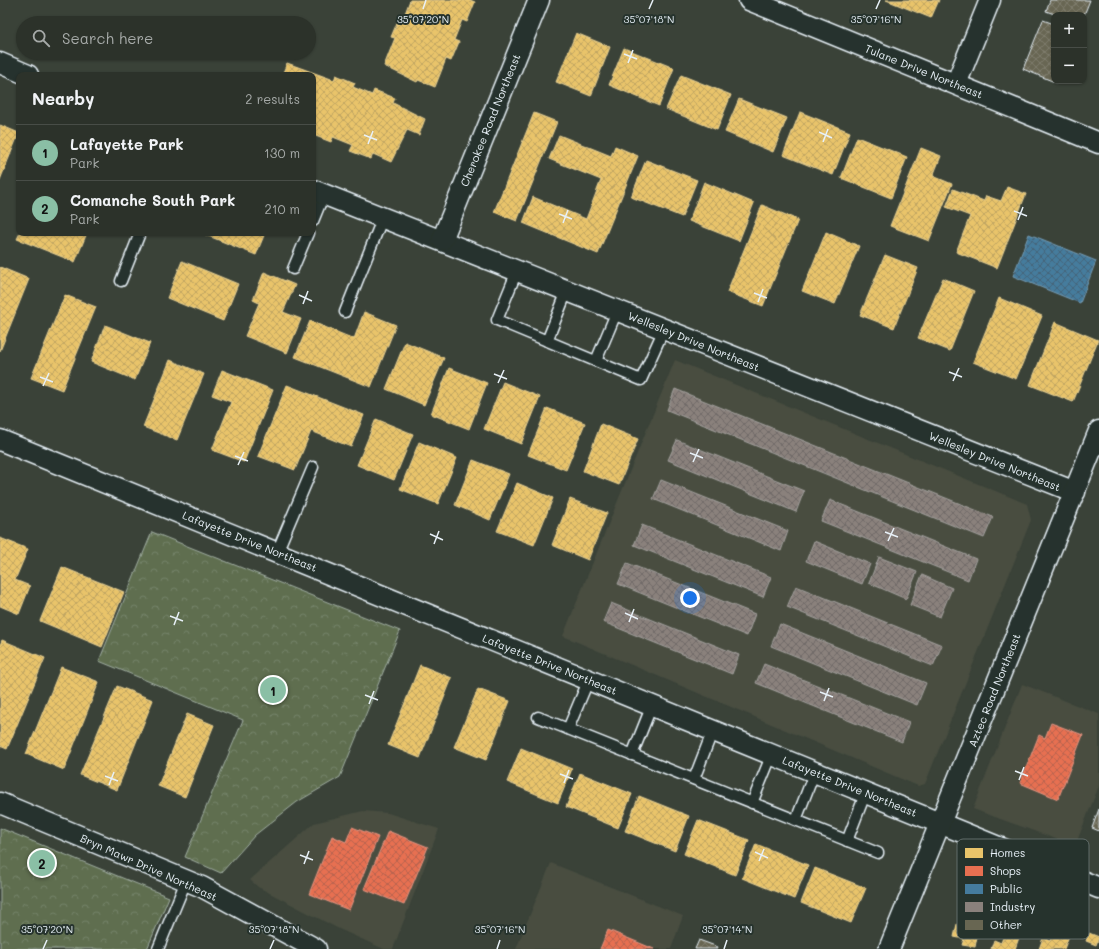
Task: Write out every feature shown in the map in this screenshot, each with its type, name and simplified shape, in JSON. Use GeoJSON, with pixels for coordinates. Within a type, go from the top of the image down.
{"type":"FeatureCollection","features":[{"type":"Feature","properties":{"kind":"street","name":"Cherokee Road Northeast"},"geometry":{"type":"LineString","coordinates":[[442,240],[539,0]]}},
{"type":"Feature","properties":{"kind":"street","name":"Tulane Drive Northeast"},"geometry":{"type":"LineString","coordinates":[[749,0],[1099,143]]}},
{"type":"Feature","properties":{"kind":"street"},"geometry":{"type":"LineString","coordinates":[[956,84],[990,0]]}},
{"type":"Feature","properties":{"kind":"street"},"geometry":{"type":"LineString","coordinates":[[0,63],[21,72]]}},
{"type":"Feature","properties":{"kind":"street","name":"Wellesley Drive Northeast"},"geometry":{"type":"LineString","coordinates":[[318,192],[1074,492]]}},
{"type":"Feature","properties":{"kind":"street","name":"Aztec Road Northeast"},"geometry":{"type":"LineString","coordinates":[[889,949],[939,822],[1099,431]]}},
{"type":"Feature","properties":{"kind":"street","name":"Lafayette Drive Northeast"},"geometry":{"type":"LineString","coordinates":[[0,440],[980,839]]}},
{"type":"Feature","properties":{"kind":"street","name":"Bryn Mawr Drive Northeast"},"geometry":{"type":"LineString","coordinates":[[0,803],[202,887],[316,949]]}},
{"type":"Feature","properties":{"kind":"street","name":"Lafayette Drive Northeast"},"geometry":{"type":"LineString","coordinates":[[1089,884],[1099,888]]}},
{"type":"Feature","properties":{"kind":"lane"},"geometry":{"type":"LineString","coordinates":[[316,204],[318,192]]}},
{"type":"Feature","properties":{"kind":"lane"},"geometry":{"type":"LineString","coordinates":[[345,312],[384,217]]}},
{"type":"Feature","properties":{"kind":"lane"},"geometry":{"type":"LineString","coordinates":[[121,281],[139,236]]}},
{"type":"Feature","properties":{"kind":"lane"},"geometry":{"type":"LineString","coordinates":[[293,269],[307,236]]}},
{"type":"Feature","properties":{"kind":"lane"},"geometry":{"type":"LineString","coordinates":[[517,271],[497,320],[641,380],[664,329]]}},
{"type":"Feature","properties":{"kind":"lane"},"geometry":{"type":"LineString","coordinates":[[547,341],[567,291]]}},
{"type":"Feature","properties":{"kind":"lane"},"geometry":{"type":"LineString","coordinates":[[596,361],[617,310]]}},
{"type":"Feature","properties":{"kind":"lane"},"geometry":{"type":"LineString","coordinates":[[277,552],[313,467]]}},
{"type":"Feature","properties":{"kind":"lane"},"geometry":{"type":"LineString","coordinates":[[568,729],[589,679]]}},
{"type":"Feature","properties":{"kind":"lane"},"geometry":{"type":"LineString","coordinates":[[632,755],[652,705]]}},
{"type":"Feature","properties":{"kind":"lane"},"geometry":{"type":"LineString","coordinates":[[538,716],[878,853]]}},
{"type":"Feature","properties":{"kind":"lane"},"geometry":{"type":"LineString","coordinates":[[694,779],[713,730]]}},
{"type":"Feature","properties":{"kind":"lane"},"geometry":{"type":"LineString","coordinates":[[752,803],[772,754]]}},
{"type":"Feature","properties":{"kind":"lane"},"geometry":{"type":"LineString","coordinates":[[796,820],[815,772]]}},
{"type":"Feature","properties":{"kind":"lane"},"geometry":{"type":"LineString","coordinates":[[847,841],[866,792]]}},
{"type":"Feature","properties":{"kind":"lane"},"geometry":{"type":"LineString","coordinates":[[158,949],[186,881]]}},
{"type":"Feature","properties":{"kind":"shaded area"},"geometry":{"type":"Polygon","coordinates":[[[675,360],[1027,504],[1031,520],[925,784],[918,786],[563,636],[675,360]]]}},
{"type":"Feature","properties":{"kind":"shaded area"},"geometry":{"type":"Polygon","coordinates":[[[1022,684],[1099,714],[1099,786],[1078,839],[1056,839],[973,809],[1022,684]]]}},
{"type":"Feature","properties":{"kind":"shaded area"},"geometry":{"type":"Polygon","coordinates":[[[363,811],[388,813],[439,829],[393,949],[384,949],[339,929],[258,887],[250,880],[314,823],[363,811]]]}},
{"type":"Feature","properties":{"kind":"shaded area"},"geometry":{"type":"Polygon","coordinates":[[[551,863],[683,916],[671,949],[516,949],[551,863]]]}},
{"type":"Feature","properties":{"kind":"green space"},"geometry":{"type":"Polygon","coordinates":[[[152,532],[400,631],[340,777],[297,802],[255,835],[221,873],[185,857],[243,720],[99,661],[152,532]]]}},
{"type":"Feature","properties":{"kind":"green space"},"geometry":{"type":"Polygon","coordinates":[[[0,828],[169,897],[147,949],[0,949],[0,828]]]}},
{"type":"Feature","properties":{"kind":"building: Homes"},"geometry":{"type":"Polygon","coordinates":[[[410,0],[470,0],[475,2],[467,22],[462,20],[454,40],[459,42],[451,61],[446,59],[435,87],[418,80],[417,82],[384,66],[395,38],[391,37],[399,18],[403,19],[410,0]]]}},
{"type":"Feature","properties":{"kind":"building: Homes"},"geometry":{"type":"Polygon","coordinates":[[[886,0],[939,0],[931,18],[886,0]]]}},
{"type":"Feature","properties":{"kind":"building: Homes"},"geometry":{"type":"Polygon","coordinates":[[[576,33],[610,47],[591,96],[556,82],[576,33]]]}},
{"type":"Feature","properties":{"kind":"building: Homes"},"geometry":{"type":"Polygon","coordinates":[[[624,48],[674,68],[659,106],[609,85],[624,48]]]}},
{"type":"Feature","properties":{"kind":"building: Homes"},"geometry":{"type":"Polygon","coordinates":[[[287,63],[312,72],[283,72],[287,63]]]}},
{"type":"Feature","properties":{"kind":"building: Homes"},"geometry":{"type":"Polygon","coordinates":[[[316,73],[334,80],[336,75],[355,83],[353,87],[372,95],[374,90],[395,98],[393,103],[425,119],[419,135],[407,130],[391,162],[373,154],[371,159],[350,151],[353,145],[333,137],[331,142],[316,136],[316,73]]]}},
{"type":"Feature","properties":{"kind":"building: Homes"},"geometry":{"type":"Polygon","coordinates":[[[681,75],[731,95],[717,130],[666,109],[681,75]]]}},
{"type":"Feature","properties":{"kind":"building: Homes"},"geometry":{"type":"Polygon","coordinates":[[[739,99],[787,118],[773,152],[725,132],[739,99]]]}},
{"type":"Feature","properties":{"kind":"building: Homes"},"geometry":{"type":"Polygon","coordinates":[[[800,112],[850,132],[833,175],[783,155],[800,112]]]}},
{"type":"Feature","properties":{"kind":"building: Homes"},"geometry":{"type":"Polygon","coordinates":[[[534,113],[557,122],[517,221],[494,212],[534,113]]]}},
{"type":"Feature","properties":{"kind":"building: Homes"},"geometry":{"type":"Polygon","coordinates":[[[0,125],[16,132],[16,140],[0,180],[0,125]]]}},
{"type":"Feature","properties":{"kind":"building: Homes"},"geometry":{"type":"Polygon","coordinates":[[[559,135],[611,156],[615,146],[638,156],[598,254],[523,223],[533,197],[586,219],[601,180],[549,159],[559,135]]]}},
{"type":"Feature","properties":{"kind":"building: Homes"},"geometry":{"type":"Polygon","coordinates":[[[857,137],[907,157],[891,198],[841,178],[857,137]]]}},
{"type":"Feature","properties":{"kind":"building: Homes"},"geometry":{"type":"Polygon","coordinates":[[[921,148],[941,156],[933,176],[952,184],[929,241],[890,226],[921,148]]]}},
{"type":"Feature","properties":{"kind":"building: Homes"},"geometry":{"type":"Polygon","coordinates":[[[646,160],[697,180],[682,217],[631,197],[646,160]]]}},
{"type":"Feature","properties":{"kind":"building: Homes"},"geometry":{"type":"Polygon","coordinates":[[[704,182],[754,203],[739,241],[689,221],[704,182]]]}},
{"type":"Feature","properties":{"kind":"building: Homes"},"geometry":{"type":"Polygon","coordinates":[[[1007,187],[1026,194],[997,268],[956,252],[970,216],[946,207],[953,189],[984,201],[986,196],[1001,201],[1007,187]]]}},
{"type":"Feature","properties":{"kind":"building: Homes"},"geometry":{"type":"Polygon","coordinates":[[[762,205],[798,220],[763,306],[727,292],[762,205]]]}},
{"type":"Feature","properties":{"kind":"building: Homes"},"geometry":{"type":"Polygon","coordinates":[[[826,232],[859,246],[835,304],[802,291],[826,232]]]}},
{"type":"Feature","properties":{"kind":"building: Homes"},"geometry":{"type":"Polygon","coordinates":[[[18,236],[86,236],[75,262],[17,239],[18,236]]]}},
{"type":"Feature","properties":{"kind":"building: Homes"},"geometry":{"type":"Polygon","coordinates":[[[208,236],[264,236],[256,255],[208,236]]]}},
{"type":"Feature","properties":{"kind":"building: Homes"},"geometry":{"type":"Polygon","coordinates":[[[885,255],[918,268],[894,328],[860,315],[885,255]]]}},
{"type":"Feature","properties":{"kind":"building: Homes"},"geometry":{"type":"Polygon","coordinates":[[[182,261],[238,284],[223,321],[167,298],[182,261]]]}},
{"type":"Feature","properties":{"kind":"building: Homes"},"geometry":{"type":"Polygon","coordinates":[[[0,267],[29,279],[0,351],[0,267]]]}},
{"type":"Feature","properties":{"kind":"building: Homes"},"geometry":{"type":"Polygon","coordinates":[[[264,272],[295,285],[283,312],[301,319],[287,353],[245,336],[259,303],[253,300],[264,272]]]}},
{"type":"Feature","properties":{"kind":"building: Homes"},"geometry":{"type":"Polygon","coordinates":[[[943,278],[974,291],[950,351],[918,338],[943,278]]]}},
{"type":"Feature","properties":{"kind":"building: Homes"},"geometry":{"type":"Polygon","coordinates":[[[65,295],[96,307],[62,390],[31,378],[65,295]]]}},
{"type":"Feature","properties":{"kind":"building: Homes"},"geometry":{"type":"Polygon","coordinates":[[[999,298],[1042,316],[1016,379],[973,362],[999,298]]]}},
{"type":"Feature","properties":{"kind":"building: Homes"},"geometry":{"type":"Polygon","coordinates":[[[364,312],[396,325],[371,387],[295,357],[310,321],[354,339],[364,312]]]}},
{"type":"Feature","properties":{"kind":"building: Homes"},"geometry":{"type":"Polygon","coordinates":[[[1055,322],[1098,340],[1073,402],[1030,385],[1055,322]]]}},
{"type":"Feature","properties":{"kind":"building: Homes"},"geometry":{"type":"Polygon","coordinates":[[[105,325],[150,343],[135,380],[91,362],[105,325]]]}},
{"type":"Feature","properties":{"kind":"building: Homes"},"geometry":{"type":"Polygon","coordinates":[[[405,342],[444,358],[424,405],[386,389],[405,342]]]}},
{"type":"Feature","properties":{"kind":"building: Homes"},"geometry":{"type":"Polygon","coordinates":[[[170,360],[204,374],[177,440],[143,427],[170,360]]]}},
{"type":"Feature","properties":{"kind":"building: Homes"},"geometry":{"type":"Polygon","coordinates":[[[449,368],[487,383],[469,429],[431,414],[449,368]]]}},
{"type":"Feature","properties":{"kind":"building: Homes"},"geometry":{"type":"Polygon","coordinates":[[[222,370],[273,390],[244,462],[212,450],[231,402],[212,395],[222,370]]]}},
{"type":"Feature","properties":{"kind":"building: Homes"},"geometry":{"type":"Polygon","coordinates":[[[503,382],[540,397],[521,444],[484,429],[503,382]]]}},
{"type":"Feature","properties":{"kind":"building: Homes"},"geometry":{"type":"Polygon","coordinates":[[[287,385],[364,415],[351,447],[311,431],[295,470],[258,456],[287,385]]]}},
{"type":"Feature","properties":{"kind":"building: Homes"},"geometry":{"type":"Polygon","coordinates":[[[547,408],[585,423],[566,470],[528,455],[547,408]]]}},
{"type":"Feature","properties":{"kind":"building: Homes"},"geometry":{"type":"Polygon","coordinates":[[[376,419],[413,434],[394,480],[357,465],[376,419]]]}},
{"type":"Feature","properties":{"kind":"building: Homes"},"geometry":{"type":"Polygon","coordinates":[[[601,424],[638,439],[619,485],[583,471],[601,424]]]}},
{"type":"Feature","properties":{"kind":"building: Homes"},"geometry":{"type":"Polygon","coordinates":[[[419,442],[457,458],[438,504],[400,489],[419,442]]]}},
{"type":"Feature","properties":{"kind":"building: Homes"},"geometry":{"type":"Polygon","coordinates":[[[473,460],[509,474],[490,520],[455,505],[473,460]]]}},
{"type":"Feature","properties":{"kind":"building: Homes"},"geometry":{"type":"Polygon","coordinates":[[[517,483],[553,498],[534,545],[497,531],[517,483]]]}},
{"type":"Feature","properties":{"kind":"building: Homes"},"geometry":{"type":"Polygon","coordinates":[[[570,499],[607,513],[588,560],[552,545],[570,499]]]}},
{"type":"Feature","properties":{"kind":"building: Homes"},"geometry":{"type":"Polygon","coordinates":[[[0,538],[28,549],[15,580],[30,586],[19,614],[0,606],[0,538]]]}},
{"type":"Feature","properties":{"kind":"building: Homes"},"geometry":{"type":"Polygon","coordinates":[[[62,567],[124,592],[102,647],[40,621],[62,567]]]}},
{"type":"Feature","properties":{"kind":"building: Homes"},"geometry":{"type":"Polygon","coordinates":[[[2,640],[45,658],[7,749],[0,746],[0,645],[2,640]]]}},
{"type":"Feature","properties":{"kind":"building: Homes"},"geometry":{"type":"Polygon","coordinates":[[[420,665],[452,678],[420,758],[388,745],[420,665]]]}},
{"type":"Feature","properties":{"kind":"building: Homes"},"geometry":{"type":"Polygon","coordinates":[[[61,667],[99,682],[64,770],[26,754],[61,667]]]}},
{"type":"Feature","properties":{"kind":"building: Homes"},"geometry":{"type":"Polygon","coordinates":[[[117,686],[153,700],[117,790],[80,775],[117,686]]]}},
{"type":"Feature","properties":{"kind":"building: Homes"},"geometry":{"type":"Polygon","coordinates":[[[478,689],[510,701],[486,760],[454,747],[478,689]]]}},
{"type":"Feature","properties":{"kind":"building: Homes"},"geometry":{"type":"Polygon","coordinates":[[[187,714],[214,725],[185,797],[158,786],[187,714]]]}},
{"type":"Feature","properties":{"kind":"building: Homes"},"geometry":{"type":"Polygon","coordinates":[[[521,748],[572,769],[558,803],[507,782],[521,748]]]}},
{"type":"Feature","properties":{"kind":"building: Homes"},"geometry":{"type":"Polygon","coordinates":[[[580,773],[632,794],[618,828],[566,807],[580,773]]]}},
{"type":"Feature","properties":{"kind":"building: Homes"},"geometry":{"type":"Polygon","coordinates":[[[639,796],[689,816],[675,851],[625,831],[639,796]]]}},
{"type":"Feature","properties":{"kind":"building: Homes"},"geometry":{"type":"Polygon","coordinates":[[[698,820],[749,840],[735,875],[684,854],[698,820]]]}},
{"type":"Feature","properties":{"kind":"building: Homes"},"geometry":{"type":"Polygon","coordinates":[[[756,844],[808,865],[794,899],[742,878],[756,844]]]}},
{"type":"Feature","properties":{"kind":"building: Homes"},"geometry":{"type":"Polygon","coordinates":[[[815,868],[866,888],[851,923],[801,903],[815,868]]]}},
{"type":"Feature","properties":{"kind":"building: Homes"},"geometry":{"type":"Polygon","coordinates":[[[957,924],[957,938],[954,937],[957,924]]]}},
{"type":"Feature","properties":{"kind":"building: Homes"},"geometry":{"type":"Polygon","coordinates":[[[1089,933],[1099,937],[1096,945],[1086,941],[1087,939],[1089,939],[1089,933]]]}},
{"type":"Feature","properties":{"kind":"building: Homes"},"geometry":{"type":"Polygon","coordinates":[[[964,939],[977,939],[975,947],[962,945],[964,939]]]}},
{"type":"Feature","properties":{"kind":"building: Homes"},"geometry":{"type":"Polygon","coordinates":[[[1002,939],[1018,939],[1015,949],[991,949],[994,940],[1001,943],[1002,939]]]}},
{"type":"Feature","properties":{"kind":"building: Homes"},"geometry":{"type":"Polygon","coordinates":[[[1043,939],[1050,941],[1051,939],[1068,939],[1064,949],[1039,949],[1043,939]]]}},
{"type":"Feature","properties":{"kind":"building: Shops"},"geometry":{"type":"Polygon","coordinates":[[[1051,723],[1083,735],[1058,799],[1020,783],[1039,735],[1045,738],[1051,723]]]}},
{"type":"Feature","properties":{"kind":"building: Shops"},"geometry":{"type":"Polygon","coordinates":[[[352,827],[378,837],[349,910],[309,894],[332,836],[346,842],[352,827]]]}},
{"type":"Feature","properties":{"kind":"building: Shops"},"geometry":{"type":"Polygon","coordinates":[[[388,831],[428,847],[404,905],[364,889],[388,831]]]}},
{"type":"Feature","properties":{"kind":"building: Shops"},"geometry":{"type":"Polygon","coordinates":[[[608,930],[654,949],[600,949],[608,930]]]}},
{"type":"Feature","properties":{"kind":"building: Public"},"geometry":{"type":"Polygon","coordinates":[[[1029,234],[1096,261],[1080,303],[1013,276],[1029,234]]]}},
{"type":"Feature","properties":{"kind":"building: Industry"},"geometry":{"type":"Polygon","coordinates":[[[675,389],[993,517],[984,538],[667,410],[675,389]]]}},
{"type":"Feature","properties":{"kind":"building: Industry"},"geometry":{"type":"Polygon","coordinates":[[[677,440],[804,491],[796,512],[668,460],[677,440]]]}},
{"type":"Feature","properties":{"kind":"building: Industry"},"geometry":{"type":"Polygon","coordinates":[[[661,480],[788,531],[781,551],[653,499],[661,480]]]}},
{"type":"Feature","properties":{"kind":"building: Industry"},"geometry":{"type":"Polygon","coordinates":[[[830,500],[976,559],[968,580],[821,521],[830,500]]]}},
{"type":"Feature","properties":{"kind":"building: Industry"},"geometry":{"type":"Polygon","coordinates":[[[642,525],[771,577],[763,597],[634,545],[642,525]]]}},
{"type":"Feature","properties":{"kind":"building: Industry"},"geometry":{"type":"Polygon","coordinates":[[[814,541],[870,564],[862,584],[806,561],[814,541]]]}},
{"type":"Feature","properties":{"kind":"building: Industry"},"geometry":{"type":"Polygon","coordinates":[[[879,557],[917,572],[906,599],[869,583],[879,557]]]}},
{"type":"Feature","properties":{"kind":"building: Industry"},"geometry":{"type":"Polygon","coordinates":[[[627,563],[755,614],[747,636],[618,584],[627,563]]]}},
{"type":"Feature","properties":{"kind":"building: Industry"},"geometry":{"type":"Polygon","coordinates":[[[922,575],[952,588],[940,617],[910,605],[922,575]]]}},
{"type":"Feature","properties":{"kind":"building: Industry"},"geometry":{"type":"Polygon","coordinates":[[[796,586],[942,645],[933,666],[787,607],[796,586]]]}},
{"type":"Feature","properties":{"kind":"building: Industry"},"geometry":{"type":"Polygon","coordinates":[[[611,603],[739,655],[732,674],[603,622],[611,603]]]}},
{"type":"Feature","properties":{"kind":"building: Industry"},"geometry":{"type":"Polygon","coordinates":[[[780,624],[926,683],[917,705],[771,646],[780,624]]]}},
{"type":"Feature","properties":{"kind":"building: Industry"},"geometry":{"type":"Polygon","coordinates":[[[764,664],[909,722],[902,742],[756,683],[764,664]]]}},
{"type":"Feature","properties":{"kind":"building: Other"},"geometry":{"type":"Polygon","coordinates":[[[1050,0],[1090,0],[1085,12],[1051,13],[1046,11],[1050,0]]]}},
{"type":"Feature","properties":{"kind":"building: Other"},"geometry":{"type":"Polygon","coordinates":[[[1043,20],[1051,23],[1051,81],[1023,69],[1043,20]]]}},
{"type":"Feature","properties":{"kind":"building: Other"},"geometry":{"type":"Polygon","coordinates":[[[1099,809],[1099,831],[1092,828],[1099,809]]]}},
{"type":"Feature","properties":{"kind":"building: Other"},"geometry":{"type":"Polygon","coordinates":[[[699,940],[718,947],[717,949],[695,949],[699,940]]]}},
{"type":"Feature","properties":{"kind":"place","name":"Lafayette Park"},"geometry":{"type":"Point","coordinates":[273,690]}},
{"type":"Feature","properties":{"kind":"place","name":"Comanche South Park"},"geometry":{"type":"Point","coordinates":[42,863]}}]}
